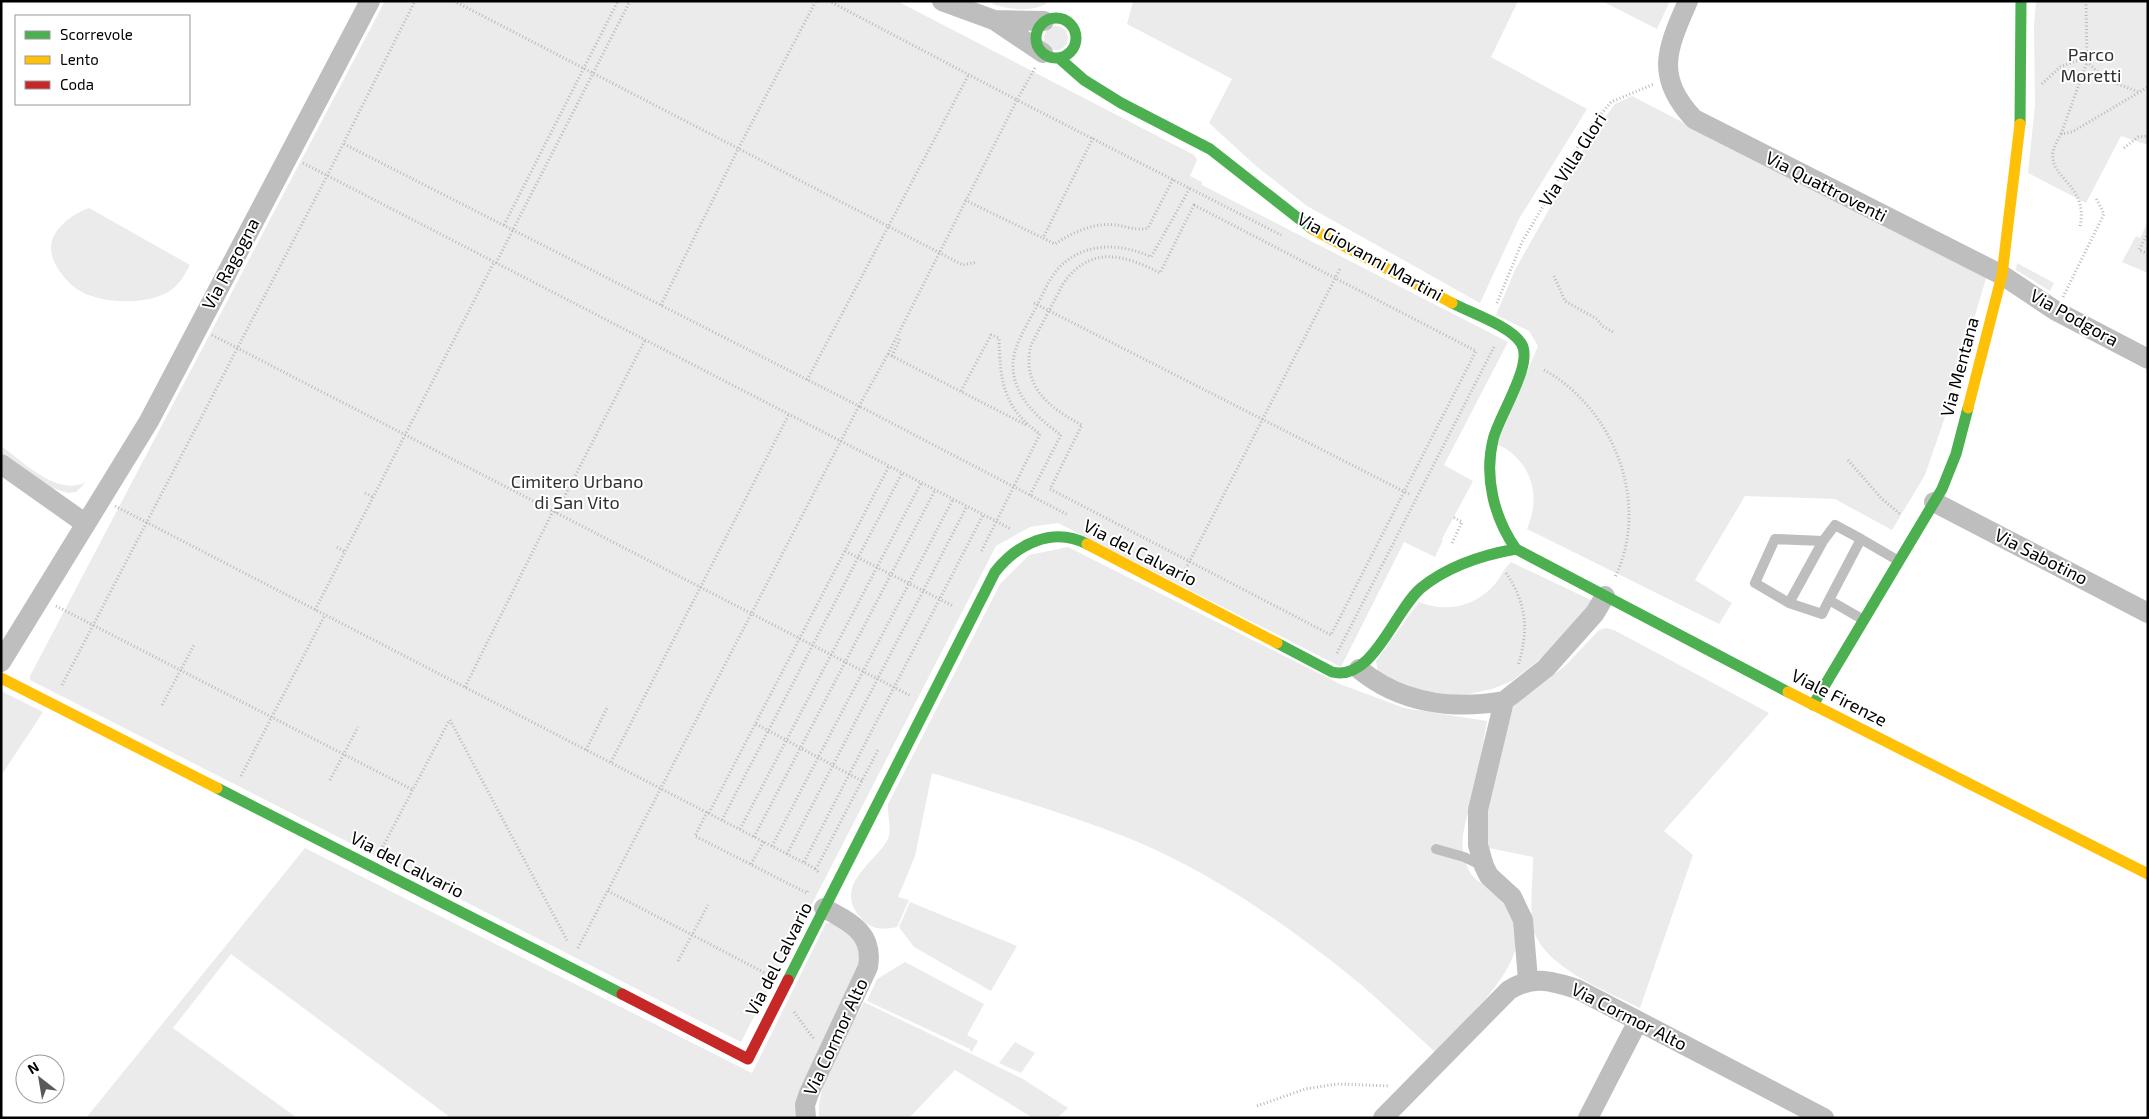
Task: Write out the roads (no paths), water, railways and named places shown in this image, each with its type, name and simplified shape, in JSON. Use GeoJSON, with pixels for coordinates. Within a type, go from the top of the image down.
{"type":"FeatureCollection","features":[{"type":"Feature","properties":{"kind":"street","name":"Via Ragogna"},"geometry":{"type":"LineString","coordinates":[[86,524],[149,421],[370,1]]}},
{"type":"Feature","properties":{"kind":"street","name":"Via Giovanni Martini"},"geometry":{"type":"LineString","coordinates":[[942,1],[994,20],[1046,59],[1122,103],[1210,149],[1304,224],[1412,283],[1514,334],[1520,340],[1525,350],[1525,360],[1495,428],[1492,442],[1491,468],[1494,499],[1504,532],[1516,549]]}},
{"type":"Feature","properties":{"kind":"street","name":"Via Quattroventi"},"geometry":{"type":"LineString","coordinates":[[1688,1],[1673,38],[1667,61],[1668,79],[1681,105],[1694,119],[2002,275]]}},
{"type":"Feature","properties":{"kind":"street","name":"Via Mentana"},"geometry":{"type":"LineString","coordinates":[[1813,705],[1897,560],[1947,480],[1956,454],[2002,275],[2021,116],[2021,1]]}},
{"type":"Feature","properties":{"kind":"street"},"geometry":{"type":"LineString","coordinates":[[1069,8],[1072,25],[1076,33],[1076,42],[1070,53],[1046,59],[1038,48],[1036,35],[1048,20],[1069,8]]}},
{"type":"Feature","properties":{"kind":"street"},"geometry":{"type":"LineString","coordinates":[[1048,20],[1063,18],[1072,25]]}},
{"type":"Feature","properties":{"kind":"street","name":"Via Giovanni Martini"},"geometry":{"type":"LineString","coordinates":[[994,20],[1048,20]]}},
{"type":"Feature","properties":{"kind":"street","name":"Via Giovanni Martini"},"geometry":{"type":"LineString","coordinates":[[1076,42],[1087,63],[1107,93]]}},
{"type":"Feature","properties":{"kind":"street","name":"Via Podgora"},"geometry":{"type":"LineString","coordinates":[[2002,275],[2056,311],[2148,359]]}},
{"type":"Feature","properties":{"kind":"street"},"geometry":{"type":"LineString","coordinates":[[1,464],[86,524],[1,662]]}},
{"type":"Feature","properties":{"kind":"street","name":"Via Sabotino"},"geometry":{"type":"LineString","coordinates":[[1934,502],[2148,613]]}},
{"type":"Feature","properties":{"kind":"street","name":"Via del Calvario"},"geometry":{"type":"LineString","coordinates":[[1,678],[748,1059],[995,572],[1002,562],[1025,544],[1060,536],[1079,540],[1332,672],[1344,674],[1359,669]]}},
{"type":"Feature","properties":{"kind":"street"},"geometry":{"type":"LineString","coordinates":[[1516,549],[1493,553],[1430,582],[1411,598],[1373,653],[1359,669],[1378,683],[1402,695],[1425,701],[1473,706],[1504,701],[1546,668],[1590,620],[1605,596]]}},
{"type":"Feature","properties":{"kind":"street","name":"Viale Firenze"},"geometry":{"type":"LineString","coordinates":[[1516,549],[1813,705],[2148,874]]}},
{"type":"Feature","properties":{"kind":"street"},"geometry":{"type":"LineString","coordinates":[[1383,1118],[1509,990],[1528,980],[1525,928],[1520,912],[1512,897],[1489,876],[1478,846],[1478,810],[1504,701]]}},
{"type":"Feature","properties":{"kind":"street","name":"Via Cormor Alto"},"geometry":{"type":"LineString","coordinates":[[806,1118],[805,1106],[809,1093],[868,967],[870,957],[870,948],[858,930],[824,908]]}},
{"type":"Feature","properties":{"kind":"street","name":"Via Cormor Alto"},"geometry":{"type":"LineString","coordinates":[[1528,980],[1559,983],[1577,989],[1824,1118]]}},
{"type":"Feature","properties":{"kind":"street"},"geometry":{"type":"LineString","coordinates":[[1588,1118],[1638,1021]]}},
{"type":"Feature","properties":{"kind":"lane"},"geometry":{"type":"LineString","coordinates":[[1789,603],[1823,541],[1835,525],[1897,560]]}},
{"type":"Feature","properties":{"kind":"lane"},"geometry":{"type":"LineString","coordinates":[[1823,541],[1775,540],[1755,583],[1789,603],[1822,614],[1861,539]]}},
{"type":"Feature","properties":{"kind":"lane"},"geometry":{"type":"LineString","coordinates":[[1830,600],[1863,619]]}},
{"type":"Feature","properties":{"kind":"lane"},"geometry":{"type":"LineString","coordinates":[[1436,849],[1464,857],[1484,866]]}},
{"type":"Feature","properties":{"kind":"park label","name":"Parco Moretti"},"geometry":{"type":"Point","coordinates":[2091,65]}},
{"type":"Feature","properties":{"kind":"park label","name":"Cimitero Urbano di San Vito"},"geometry":{"type":"Point","coordinates":[577,492]}}]}
